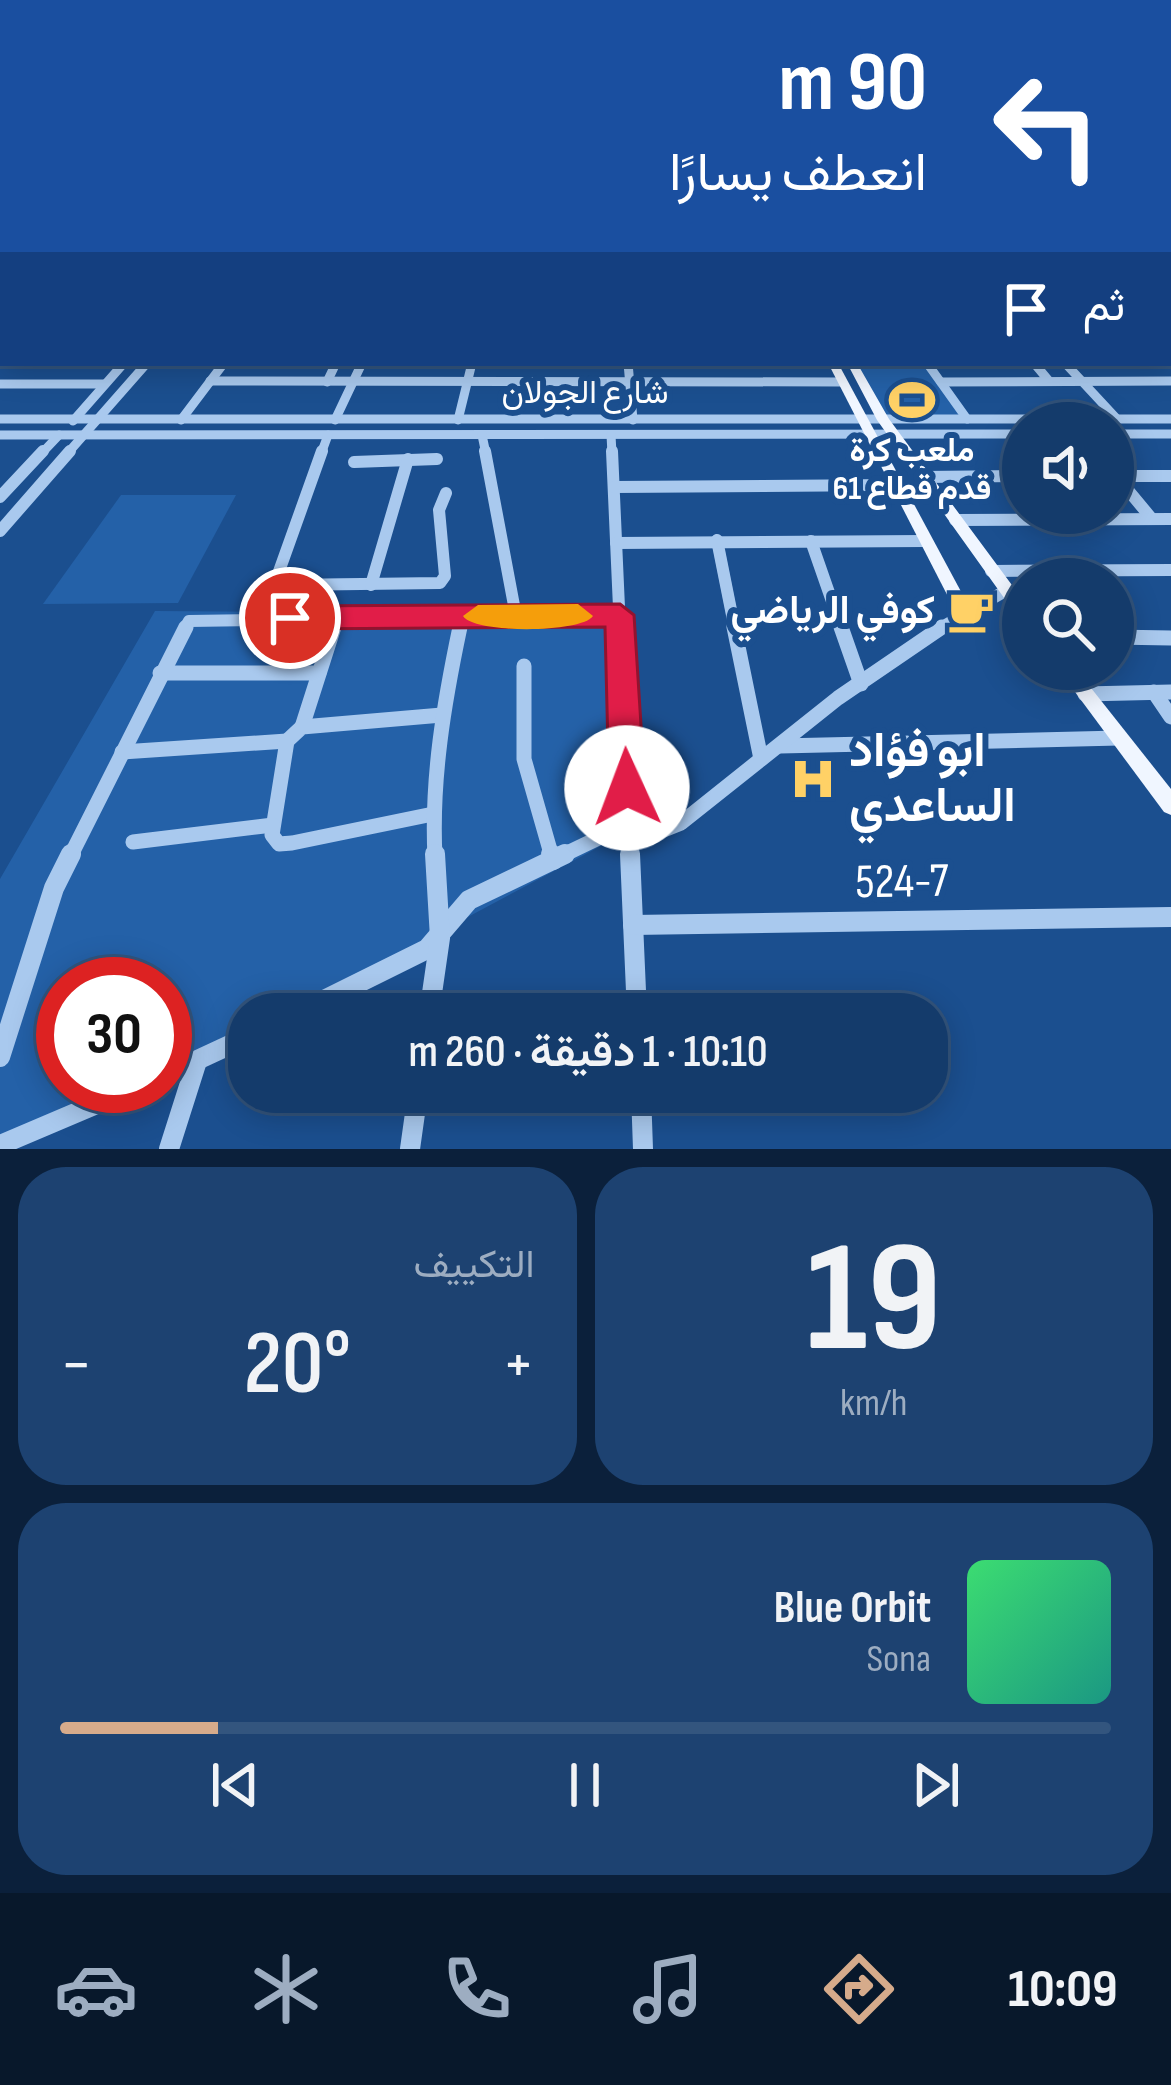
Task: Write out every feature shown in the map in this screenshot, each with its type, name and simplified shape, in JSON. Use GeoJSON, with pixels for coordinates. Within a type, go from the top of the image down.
{"type":"FeatureCollection","features":[{"type":"Feature","properties":{"kind":"main road"},"geometry":{"type":"LineString","coordinates":[[834,366],[964,612]]}},
{"type":"Feature","properties":{"kind":"main road"},"geometry":{"type":"LineString","coordinates":[[854,366],[894,435],[1002,584]]}},
{"type":"Feature","properties":{"kind":"main road"},"geometry":{"type":"LineString","coordinates":[[1082,690],[1171,806]]}},
{"type":"Feature","properties":{"kind":"street"},"geometry":{"type":"LineString","coordinates":[[0,497],[121,366]]}},
{"type":"Feature","properties":{"kind":"street"},"geometry":{"type":"LineString","coordinates":[[0,532],[144,366]]}},
{"type":"Feature","properties":{"kind":"street"},"geometry":{"type":"LineString","coordinates":[[181,420],[222,366]]}},
{"type":"Feature","properties":{"kind":"street"},"geometry":{"type":"LineString","coordinates":[[327,382],[335,366]]}},
{"type":"Feature","properties":{"kind":"street"},"geometry":{"type":"LineString","coordinates":[[335,420],[360,366]]}},
{"type":"Feature","properties":{"kind":"street"},"geometry":{"type":"LineString","coordinates":[[458,420],[471,366]]}},
{"type":"Feature","properties":{"kind":"street"},"geometry":{"type":"LineString","coordinates":[[628,366],[633,420]]}},
{"type":"Feature","properties":{"kind":"street"},"geometry":{"type":"LineString","coordinates":[[929,366],[967,419]]}},
{"type":"Feature","properties":{"kind":"street"},"geometry":{"type":"LineString","coordinates":[[1036,366],[1048,381]]}},
{"type":"Feature","properties":{"kind":"street"},"geometry":{"type":"LineString","coordinates":[[1068,366],[1101,402]]}},
{"type":"Feature","properties":{"kind":"street"},"geometry":{"type":"LineString","coordinates":[[941,382],[1171,380]]}},
{"type":"Feature","properties":{"kind":"street"},"geometry":{"type":"LineString","coordinates":[[210,382],[842,382]]}},
{"type":"Feature","properties":{"kind":"street"},"geometry":{"type":"LineString","coordinates":[[0,384],[104,385]]}},
{"type":"Feature","properties":{"kind":"street","name":"شارع الجولان"},"geometry":{"type":"LineString","coordinates":[[0,419],[1002,419]]}},
{"type":"Feature","properties":{"kind":"street","name":"شارع الجولان"},"geometry":{"type":"LineString","coordinates":[[1134,419],[1171,419]]}},
{"type":"Feature","properties":{"kind":"street","name":"شارع الجولان"},"geometry":{"type":"LineString","coordinates":[[0,435],[1002,434]]}},
{"type":"Feature","properties":{"kind":"street"},"geometry":{"type":"LineString","coordinates":[[1134,434],[1171,434]]}},
{"type":"Feature","properties":{"kind":"street"},"geometry":{"type":"LineString","coordinates":[[328,435],[277,577],[283,585],[440,583],[445,576],[440,510],[446,493]]}},
{"type":"Feature","properties":{"kind":"street"},"geometry":{"type":"LineString","coordinates":[[482,435],[516,616]]}},
{"type":"Feature","properties":{"kind":"street"},"geometry":{"type":"LineString","coordinates":[[611,435],[636,993]]}},
{"type":"Feature","properties":{"kind":"street"},"geometry":{"type":"LineString","coordinates":[[370,586],[408,459]]}},
{"type":"Feature","properties":{"kind":"street"},"geometry":{"type":"LineString","coordinates":[[354,462],[437,459]]}},
{"type":"Feature","properties":{"kind":"street"},"geometry":{"type":"LineString","coordinates":[[1134,475],[1171,476]]}},
{"type":"Feature","properties":{"kind":"street"},"geometry":{"type":"LineString","coordinates":[[925,477],[1002,476]]}},
{"type":"Feature","properties":{"kind":"street"},"geometry":{"type":"LineString","coordinates":[[0,478],[18,478]]}},
{"type":"Feature","properties":{"kind":"street"},"geometry":{"type":"LineString","coordinates":[[614,487],[894,485]]}},
{"type":"Feature","properties":{"kind":"street"},"geometry":{"type":"LineString","coordinates":[[1134,498],[1152,519]]}},
{"type":"Feature","properties":{"kind":"street"},"geometry":{"type":"LineString","coordinates":[[955,520],[1171,519]]}},
{"type":"Feature","properties":{"kind":"street"},"geometry":{"type":"LineString","coordinates":[[717,540],[761,759]]}},
{"type":"Feature","properties":{"kind":"street"},"geometry":{"type":"LineString","coordinates":[[811,541],[862,684]]}},
{"type":"Feature","properties":{"kind":"street"},"geometry":{"type":"LineString","coordinates":[[616,543],[924,541]]}},
{"type":"Feature","properties":{"kind":"street"},"geometry":{"type":"LineString","coordinates":[[991,571],[1171,570]]}},
{"type":"Feature","properties":{"kind":"street"},"geometry":{"type":"LineString","coordinates":[[340,993],[413,958],[440,938],[452,915],[469,900],[611,832],[669,830],[862,684],[964,612],[1002,593]]}},
{"type":"Feature","properties":{"kind":"street"},"geometry":{"type":"LineString","coordinates":[[0,1057],[55,888],[183,627],[196,618],[620,615]]}},
{"type":"Feature","properties":{"kind":"street"},"geometry":{"type":"LineString","coordinates":[[432,993],[440,938],[433,814],[442,715],[462,616]]}},
{"type":"Feature","properties":{"kind":"street"},"geometry":{"type":"LineString","coordinates":[[337,617],[302,727],[287,741],[272,835],[279,844],[433,814]]}},
{"type":"Feature","properties":{"kind":"street"},"geometry":{"type":"LineString","coordinates":[[1134,637],[1171,638]]}},
{"type":"Feature","properties":{"kind":"street"},"geometry":{"type":"LineString","coordinates":[[524,666],[524,759],[553,860]]}},
{"type":"Feature","properties":{"kind":"street"},"geometry":{"type":"LineString","coordinates":[[160,673],[319,673]]}},
{"type":"Feature","properties":{"kind":"street"},"geometry":{"type":"LineString","coordinates":[[1085,694],[1162,692],[1171,717]]}},
{"type":"Feature","properties":{"kind":"street"},"geometry":{"type":"LineString","coordinates":[[302,727],[442,715]]}},
{"type":"Feature","properties":{"kind":"street"},"geometry":{"type":"LineString","coordinates":[[778,746],[1119,738]]}},
{"type":"Feature","properties":{"kind":"street"},"geometry":{"type":"LineString","coordinates":[[122,752],[287,741]]}},
{"type":"Feature","properties":{"kind":"street"},"geometry":{"type":"LineString","coordinates":[[133,842],[273,825]]}},
{"type":"Feature","properties":{"kind":"street","name":"524-7"},"geometry":{"type":"LineString","coordinates":[[633,925],[1171,917]]}},
{"type":"Feature","properties":{"kind":"street"},"geometry":{"type":"LineString","coordinates":[[192,1063],[228,1046]]}},
{"type":"Feature","properties":{"kind":"street"},"geometry":{"type":"LineString","coordinates":[[170,1149],[197,1061]]}},
{"type":"Feature","properties":{"kind":"street"},"geometry":{"type":"LineString","coordinates":[[0,1145],[75,1113]]}},
{"type":"Feature","properties":{"kind":"street"},"geometry":{"type":"LineString","coordinates":[[410,1149],[415,1113]]}},
{"type":"Feature","properties":{"kind":"street"},"geometry":{"type":"LineString","coordinates":[[642,1113],[644,1149]]}},
{"type":"Feature","properties":{"kind":"shaded area","name":"ملعب كرة قدم قطاع 61"},"geometry":{"type":"Polygon","coordinates":[[[854,366],[929,366],[963,415],[881,416],[854,366]]]}},
{"type":"Feature","properties":{"kind":"shaded area"},"geometry":{"type":"Polygon","coordinates":[[[121,495],[236,495],[178,603],[43,604],[121,495]]]}},
{"type":"Feature","properties":{"kind":"shaded area"},"geometry":{"type":"Polygon","coordinates":[[[155,611],[619,615],[629,831],[325,993],[228,993],[228,1044],[192,1060],[192,957],[36,957],[36,1113],[58,1113],[0,1135],[0,879],[155,611]]]}},
{"type":"Feature","properties":{"kind":"slow traffic"},"geometry":{"type":"LineString","coordinates":[[478,616],[578,616]]}},
{"type":"Feature","properties":{"kind":"place","name":"ملعب كرة قدم قطاع 61"},"geometry":{"type":"Point","coordinates":[912,400]}},
{"type":"Feature","properties":{"kind":"place","name":"كوفي الرياضي"},"geometry":{"type":"Point","coordinates":[971,611]}},
{"type":"Feature","properties":{"kind":"place","name":"ابو فؤاد الساعدي"},"geometry":{"type":"Point","coordinates":[813,779]}},
{"type":"Feature","properties":{"kind":"route"},"geometry":{"type":"LineString","coordinates":[[290,618],[620,615],[627,788]]}}]}
